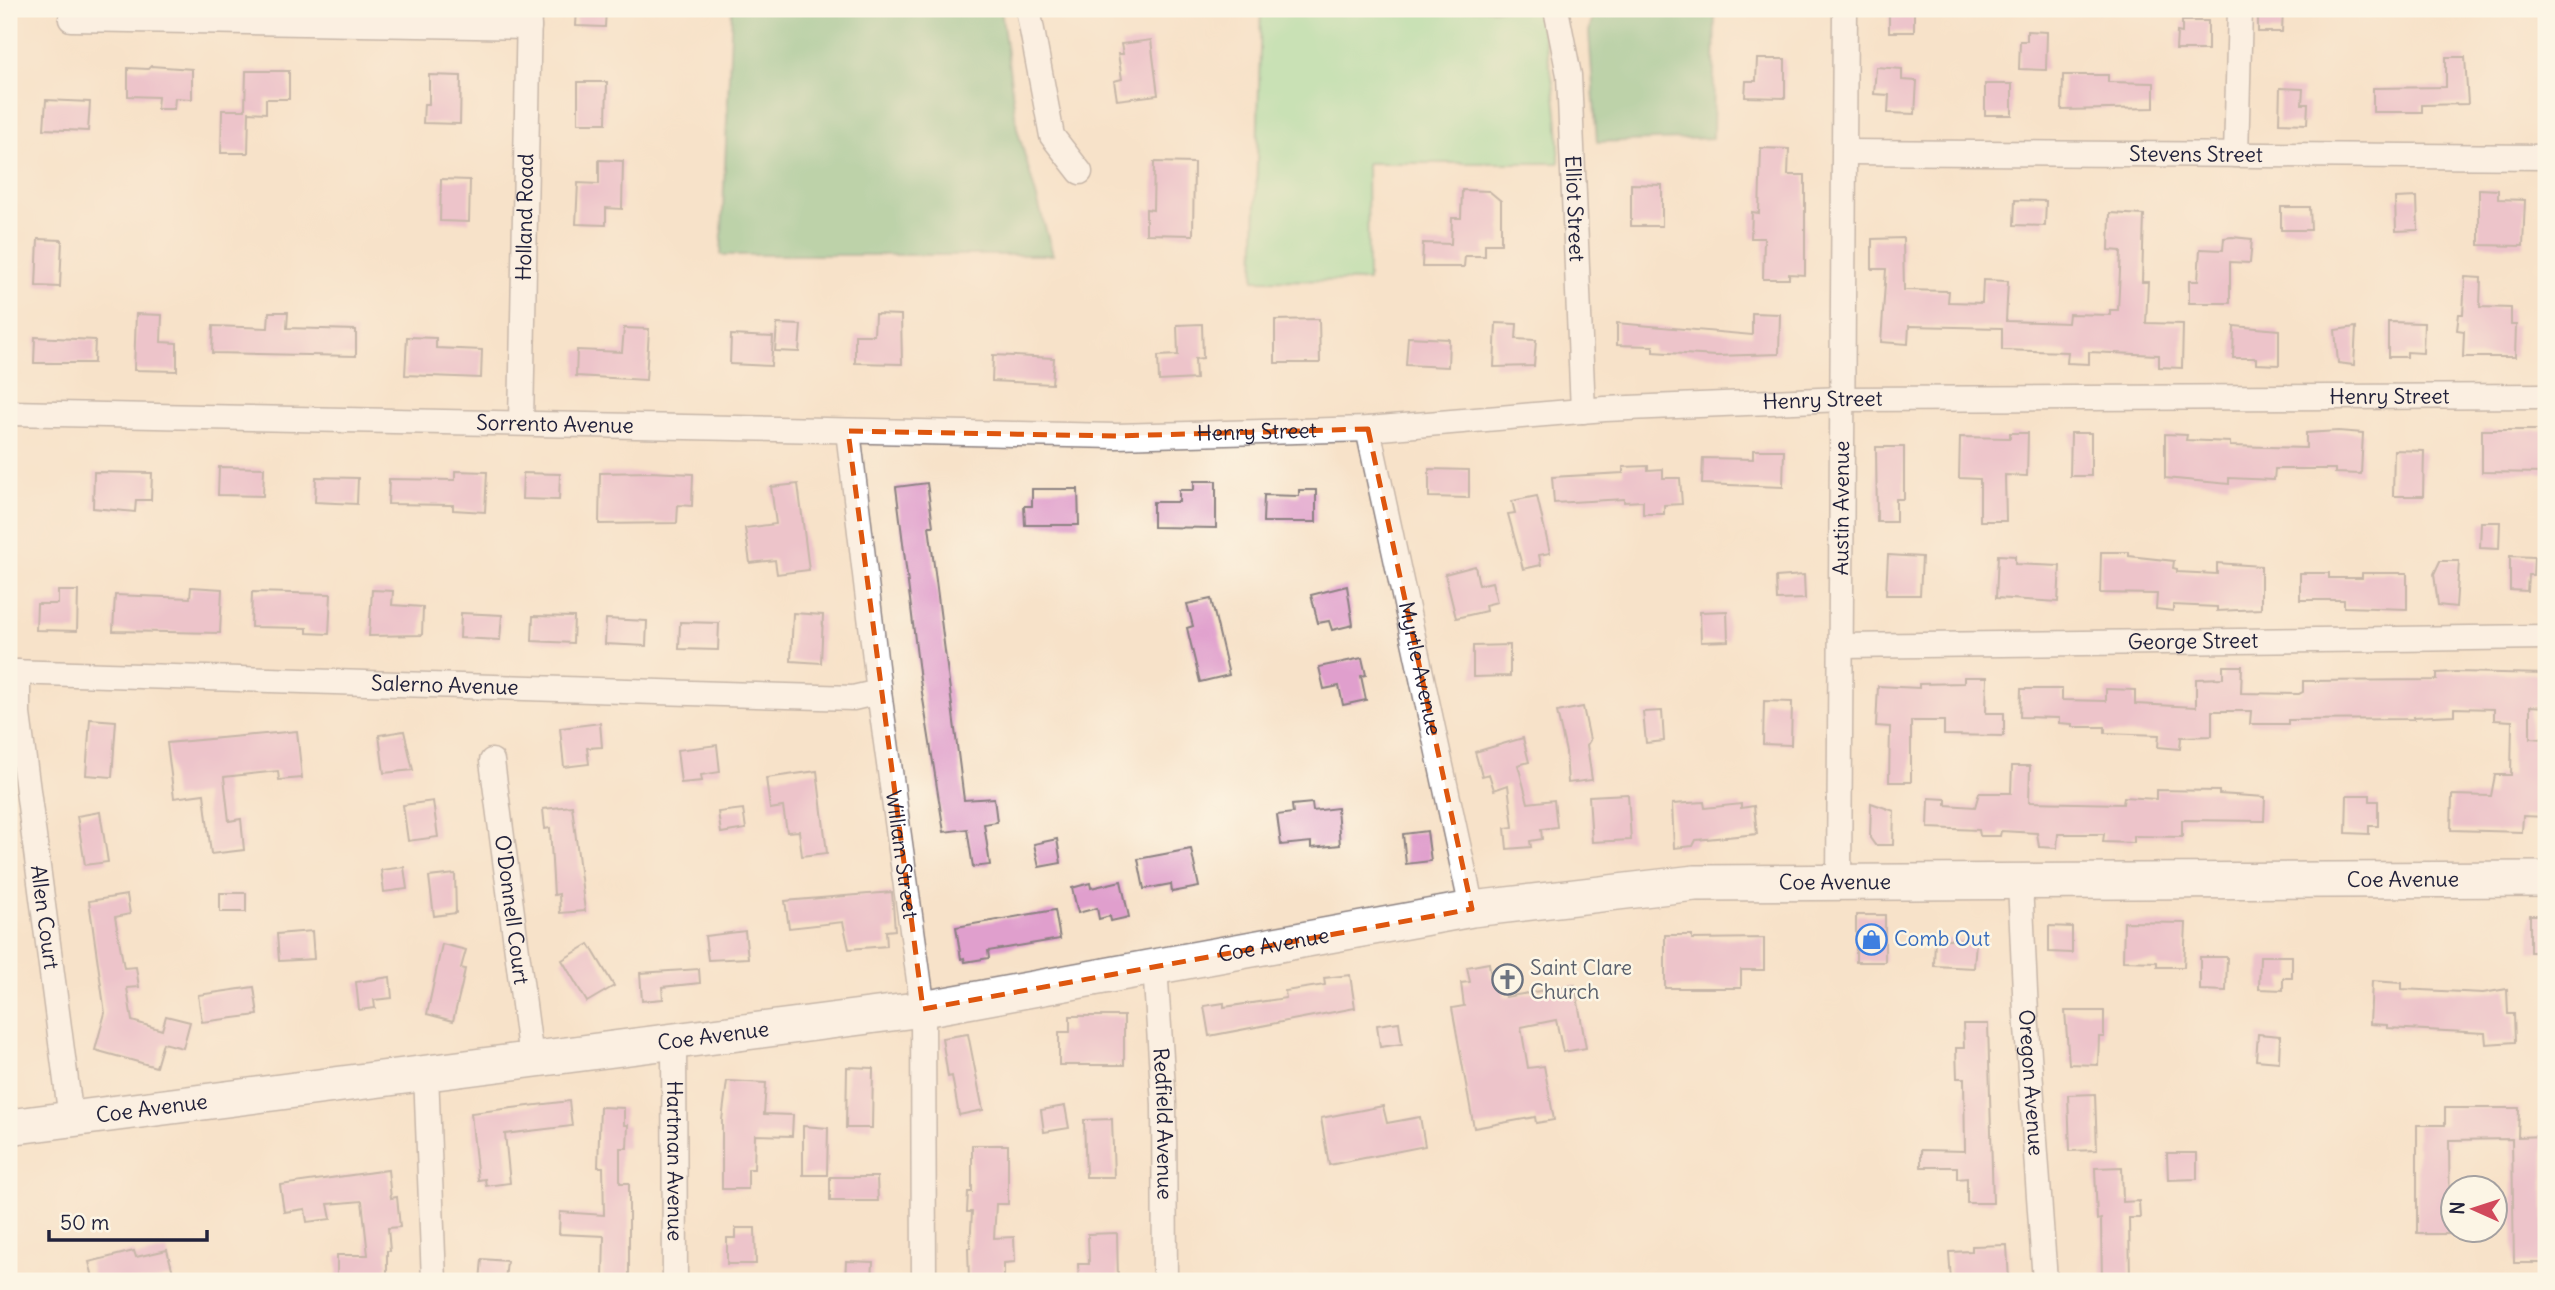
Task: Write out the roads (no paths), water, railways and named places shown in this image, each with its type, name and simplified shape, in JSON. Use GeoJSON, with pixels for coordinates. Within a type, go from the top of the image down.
{"type":"FeatureCollection","features":[{"type":"Feature","properties":{"kind":"street"},"geometry":{"type":"LineString","coordinates":[[1028,9],[1052,136],[1080,172]]}},
{"type":"Feature","properties":{"kind":"street","name":"Elliot Street"},"geometry":{"type":"LineString","coordinates":[[1556,9],[1569,75],[1583,411]]}},
{"type":"Feature","properties":{"kind":"street","name":"Austin Avenue"},"geometry":{"type":"LineString","coordinates":[[1839,881],[1845,9]]}},
{"type":"Feature","properties":{"kind":"street"},"geometry":{"type":"LineString","coordinates":[[2236,155],[2240,9]]}},
{"type":"Feature","properties":{"kind":"street"},"geometry":{"type":"LineString","coordinates":[[71,19],[529,18]]}},
{"type":"Feature","properties":{"kind":"street","name":"Holland Road"},"geometry":{"type":"LineString","coordinates":[[521,423],[529,18]]}},
{"type":"Feature","properties":{"kind":"street","name":"Stevens Street"},"geometry":{"type":"LineString","coordinates":[[1846,152],[2546,157]]}},
{"type":"Feature","properties":{"kind":"street","name":"Henry Street"},"geometry":{"type":"LineString","coordinates":[[1100,436],[1368,429],[1583,411],[1843,399],[2546,396]]}},
{"type":"Feature","properties":{"kind":"street","name":"Sorrento Avenue"},"geometry":{"type":"LineString","coordinates":[[9,413],[1100,436]]}},
{"type":"Feature","properties":{"kind":"street","name":"Myrtle Avenue"},"geometry":{"type":"LineString","coordinates":[[1368,429],[1472,909]]}},
{"type":"Feature","properties":{"kind":"street","name":"William Street"},"geometry":{"type":"LineString","coordinates":[[848,431],[879,692],[922,1009],[924,1281]]}},
{"type":"Feature","properties":{"kind":"street","name":"George Street"},"geometry":{"type":"LineString","coordinates":[[1841,646],[2546,637]]}},
{"type":"Feature","properties":{"kind":"street","name":"Salerno Avenue"},"geometry":{"type":"LineString","coordinates":[[14,672],[853,698],[879,692]]}},
{"type":"Feature","properties":{"kind":"street","name":"Allen Court"},"geometry":{"type":"LineString","coordinates":[[14,672],[71,1119]]}},
{"type":"Feature","properties":{"kind":"street","name":"O'Donnell Court"},"geometry":{"type":"LineString","coordinates":[[492,761],[531,1058]]}},
{"type":"Feature","properties":{"kind":"street","name":"Coe Avenue"},"geometry":{"type":"LineString","coordinates":[[9,1127],[922,1009],[1472,909],[1599,892],[1695,883],[2546,878]]}},
{"type":"Feature","properties":{"kind":"street","name":"Oregon Avenue"},"geometry":{"type":"LineString","coordinates":[[2020,883],[2045,1281]]}},
{"type":"Feature","properties":{"kind":"street","name":"Redfield Avenue"},"geometry":{"type":"LineString","coordinates":[[1155,966],[1164,1104],[1165,1281]]}},
{"type":"Feature","properties":{"kind":"street","name":"Hartman Avenue"},"geometry":{"type":"LineString","coordinates":[[674,1040],[675,1281]]}},
{"type":"Feature","properties":{"kind":"street"},"geometry":{"type":"LineString","coordinates":[[426,1072],[434,1281]]}},
{"type":"Feature","properties":{"kind":"place","name":"Comb Out"},"geometry":{"type":"Point","coordinates":[1871,939]}},
{"type":"Feature","properties":{"kind":"place","name":"Saint Clare Church"},"geometry":{"type":"Point","coordinates":[1507,980]}}]}
